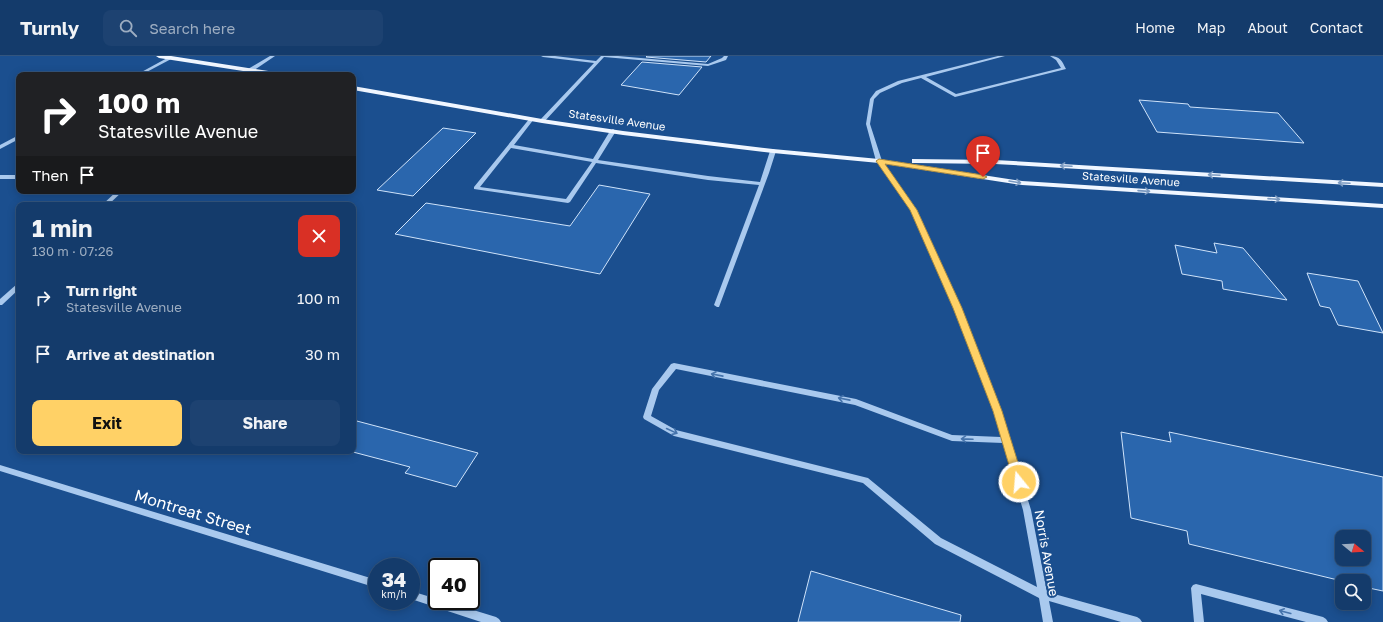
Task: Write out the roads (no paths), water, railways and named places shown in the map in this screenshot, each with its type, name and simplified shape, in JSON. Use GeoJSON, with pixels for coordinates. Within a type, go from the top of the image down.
{"type":"FeatureCollection","features":[{"type":"Feature","properties":{"kind":"main road"},"geometry":{"type":"LineString","coordinates":[[159,56],[262,72]]}},
{"type":"Feature","properties":{"kind":"main road","name":"Statesville Avenue"},"geometry":{"type":"LineString","coordinates":[[356,89],[532,119],[613,131],[772,151],[879,161],[1022,183],[1383,206]]}},
{"type":"Feature","properties":{"kind":"main road","name":"Statesville Avenue"},"geometry":{"type":"LineString","coordinates":[[879,161],[995,162],[1383,185]]}},
{"type":"Feature","properties":{"kind":"street"},"geometry":{"type":"LineString","coordinates":[[248,72],[273,56]]}},
{"type":"Feature","properties":{"kind":"street"},"geometry":{"type":"LineString","coordinates":[[543,56],[598,62]]}},
{"type":"Feature","properties":{"kind":"street"},"geometry":{"type":"LineString","coordinates":[[542,120],[603,56],[708,65],[726,56]]}},
{"type":"Feature","properties":{"kind":"street","name":"Norris Avenue"},"geometry":{"type":"LineString","coordinates":[[1003,56],[900,82],[878,92],[872,99],[868,124],[879,161],[914,210],[958,308],[998,411],[1027,510],[1048,622]]}},
{"type":"Feature","properties":{"kind":"street"},"geometry":{"type":"LineString","coordinates":[[921,76],[955,96],[1064,69],[1058,59],[1052,56]]}},
{"type":"Feature","properties":{"kind":"street"},"geometry":{"type":"LineString","coordinates":[[144,72],[171,58]]}},
{"type":"Feature","properties":{"kind":"street"},"geometry":{"type":"LineString","coordinates":[[532,119],[476,188],[568,201],[613,131]]}},
{"type":"Feature","properties":{"kind":"street"},"geometry":{"type":"LineString","coordinates":[[0,147],[16,139]]}},
{"type":"Feature","properties":{"kind":"street"},"geometry":{"type":"LineString","coordinates":[[510,146],[595,161],[708,178],[762,184]]}},
{"type":"Feature","properties":{"kind":"street"},"geometry":{"type":"LineString","coordinates":[[717,305],[762,184],[772,151]]}},
{"type":"Feature","properties":{"kind":"street"},"geometry":{"type":"LineString","coordinates":[[0,176],[16,177]]}},
{"type":"Feature","properties":{"kind":"street"},"geometry":{"type":"LineString","coordinates":[[108,202],[117,194]]}},
{"type":"Feature","properties":{"kind":"street"},"geometry":{"type":"LineString","coordinates":[[0,303],[16,288]]}},
{"type":"Feature","properties":{"kind":"street"},"geometry":{"type":"LineString","coordinates":[[1006,440],[952,438],[856,402],[674,366],[656,389],[647,417],[674,433],[865,480],[938,541],[1043,595],[1137,622]]}},
{"type":"Feature","properties":{"kind":"street","name":"Montreat Street"},"geometry":{"type":"LineString","coordinates":[[0,468],[368,581]]}},
{"type":"Feature","properties":{"kind":"street"},"geometry":{"type":"LineString","coordinates":[[1199,622],[1196,588],[1323,622]]}},
{"type":"Feature","properties":{"kind":"street"},"geometry":{"type":"LineString","coordinates":[[420,598],[496,622]]}}]}
